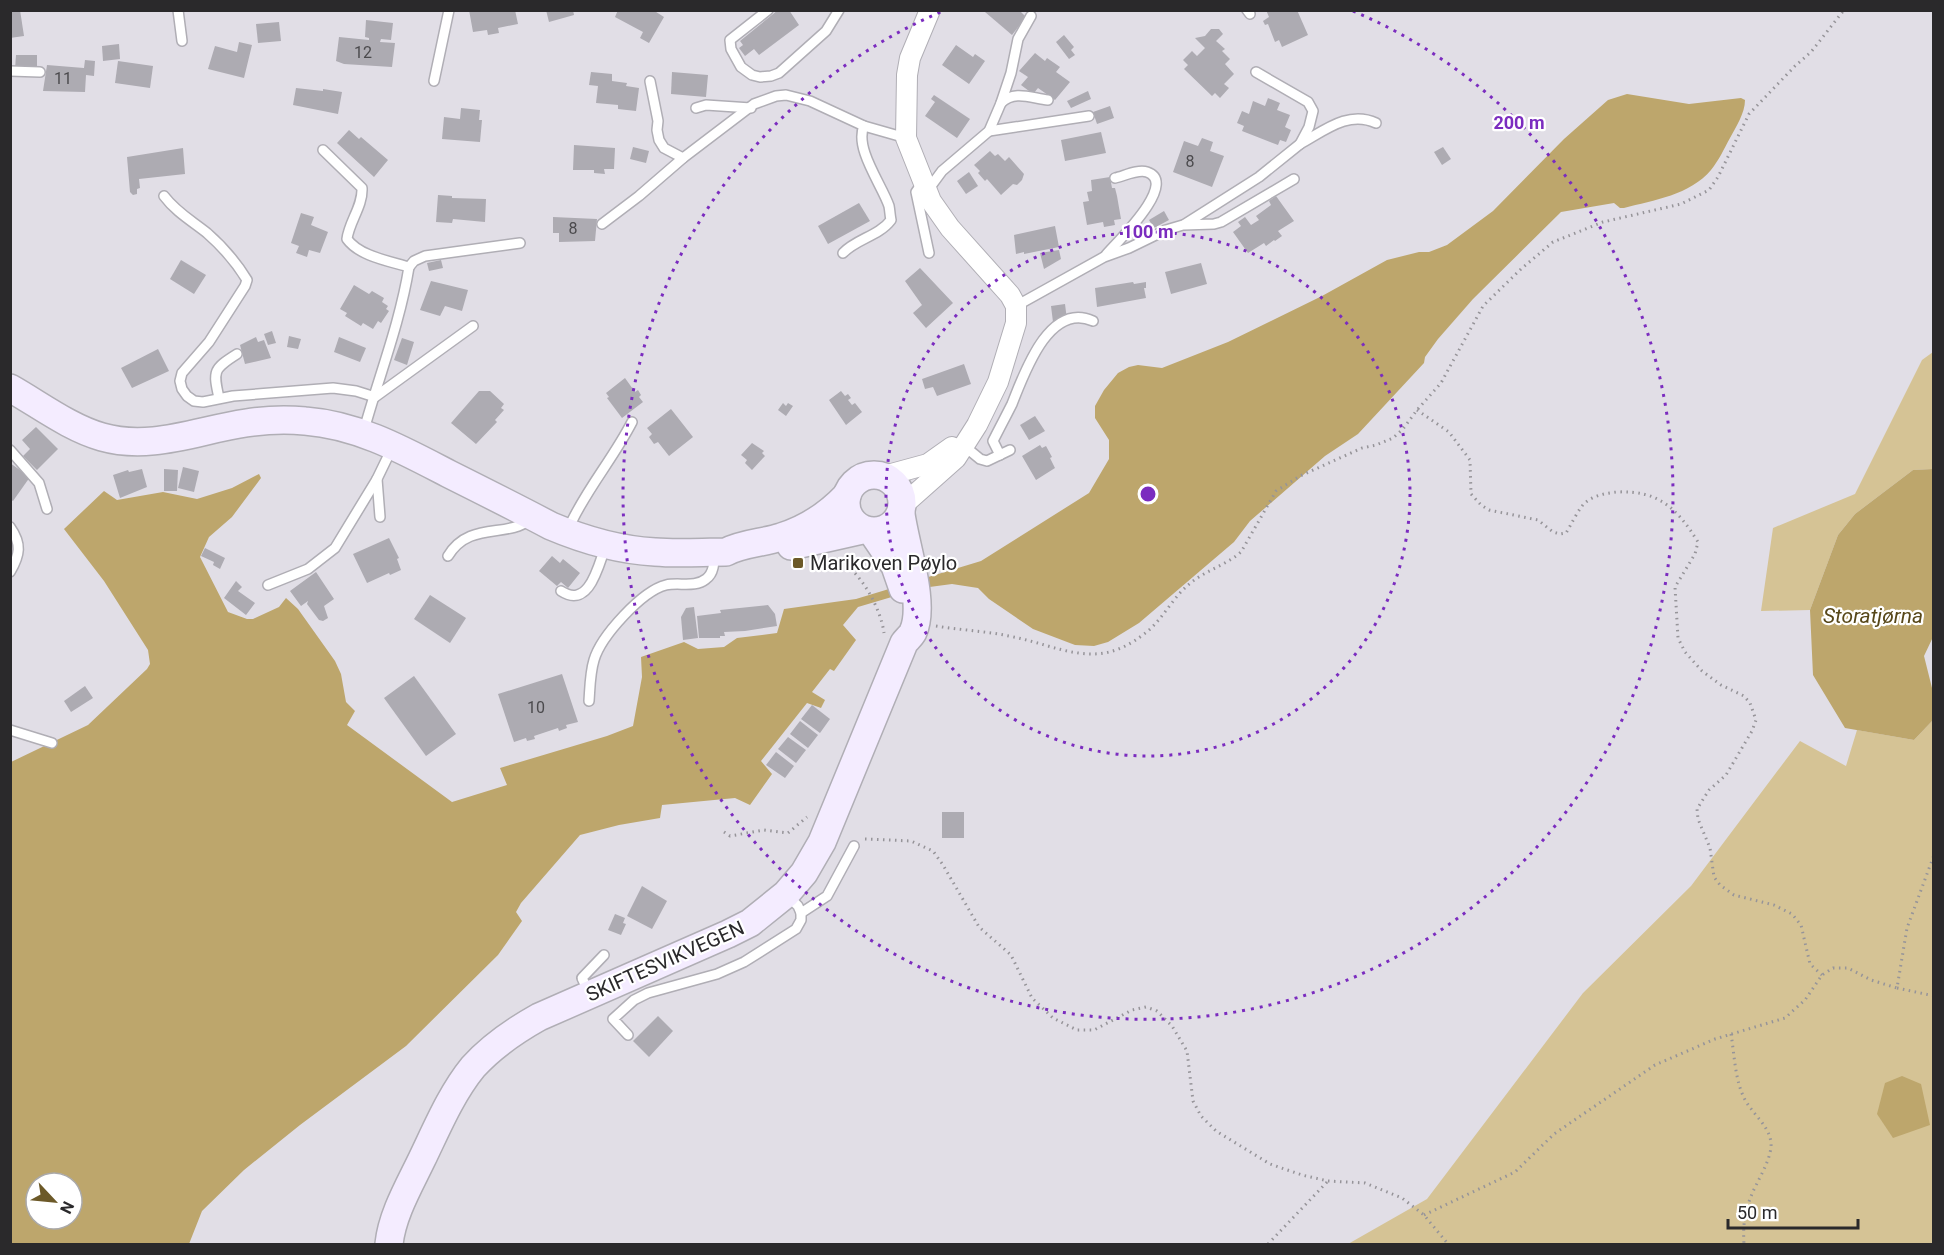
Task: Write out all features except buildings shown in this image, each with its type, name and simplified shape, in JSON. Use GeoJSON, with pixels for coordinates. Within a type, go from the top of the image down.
{"type":"FeatureCollection","features":[{"type":"Feature","properties":{"kind":"main road"},"geometry":{"type":"LineString","coordinates":[[10,388],[84,431],[126,442],[171,439],[246,423],[276,420],[315,422],[363,432],[534,517],[578,537],[606,545],[655,552],[720,552],[781,537],[813,524],[835,508],[855,482],[864,476],[874,475],[884,476],[899,489],[887,527]]}},
{"type":"Feature","properties":{"kind":"main road"},"geometry":{"type":"LineString","coordinates":[[847,495],[846,510],[849,517],[887,527]]}},
{"type":"Feature","properties":{"kind":"main road"},"geometry":{"type":"LineString","coordinates":[[720,552],[736,557],[767,553],[887,527]]}},
{"type":"Feature","properties":{"kind":"main road","name":"SKIFTESVIKVEGEN"},"geometry":{"type":"LineString","coordinates":[[389,1245],[403,1200],[446,1110],[473,1067],[491,1049],[511,1033],[539,1017],[794,904],[804,873],[822,842],[904,643],[901,635],[906,619],[906,608],[887,527]]}},
{"type":"Feature","properties":{"kind":"street"},"geometry":{"type":"LineString","coordinates":[[887,527],[956,458],[977,425],[998,382],[1016,322],[1016,306],[1010,295],[950,228],[925,187],[906,138],[907,75],[910,58],[930,10]]}},
{"type":"Feature","properties":{"kind":"street"},"geometry":{"type":"LineString","coordinates":[[884,476],[928,464],[953,447],[963,444]]}},
{"type":"Feature","properties":{"kind":"lane"},"geometry":{"type":"LineString","coordinates":[[178,10],[182,41]]}},
{"type":"Feature","properties":{"kind":"lane"},"geometry":{"type":"LineString","coordinates":[[434,81],[449,10]]}},
{"type":"Feature","properties":{"kind":"lane"},"geometry":{"type":"LineString","coordinates":[[768,10],[730,40],[735,60],[752,75],[760,77],[779,73],[826,31],[839,10]]}},
{"type":"Feature","properties":{"kind":"lane"},"geometry":{"type":"LineString","coordinates":[[989,131],[1011,73],[1018,39],[1031,16]]}},
{"type":"Feature","properties":{"kind":"lane"},"geometry":{"type":"LineString","coordinates":[[10,71],[40,72]]}},
{"type":"Feature","properties":{"kind":"lane"},"geometry":{"type":"LineString","coordinates":[[1256,72],[1308,102],[1313,111],[1309,127],[1300,144]]}},
{"type":"Feature","properties":{"kind":"lane"},"geometry":{"type":"LineString","coordinates":[[650,81],[658,121],[659,140],[664,148],[683,158]]}},
{"type":"Feature","properties":{"kind":"lane"},"geometry":{"type":"LineString","coordinates":[[602,224],[683,158],[764,100],[786,95],[810,101],[864,126],[906,138]]}},
{"type":"Feature","properties":{"kind":"lane"},"geometry":{"type":"LineString","coordinates":[[1001,103],[1011,95],[1048,100]]}},
{"type":"Feature","properties":{"kind":"lane"},"geometry":{"type":"LineString","coordinates":[[696,108],[706,105],[751,108]]}},
{"type":"Feature","properties":{"kind":"lane"},"geometry":{"type":"LineString","coordinates":[[929,253],[916,192],[925,187],[989,131],[1089,116]]}},
{"type":"Feature","properties":{"kind":"lane"},"geometry":{"type":"LineString","coordinates":[[1183,225],[1258,177],[1300,144],[1340,122],[1360,117],[1376,123]]}},
{"type":"Feature","properties":{"kind":"lane"},"geometry":{"type":"LineString","coordinates":[[843,252],[883,228],[891,220],[889,206],[866,158],[862,131],[864,126]]}},
{"type":"Feature","properties":{"kind":"lane"},"geometry":{"type":"LineString","coordinates":[[323,150],[345,174],[362,188],[362,195],[348,231],[347,239],[352,246],[368,254],[408,267]]}},
{"type":"Feature","properties":{"kind":"lane"},"geometry":{"type":"LineString","coordinates":[[1104,257],[1145,212],[1155,188],[1152,176],[1148,172],[1115,178]]}},
{"type":"Feature","properties":{"kind":"lane"},"geometry":{"type":"LineString","coordinates":[[1016,306],[1104,257],[1166,230],[1183,225],[1221,222],[1294,179]]}},
{"type":"Feature","properties":{"kind":"lane"},"geometry":{"type":"LineString","coordinates":[[164,196],[176,209],[221,246],[239,266],[246,280],[245,286],[209,342],[182,373],[180,381],[182,390],[187,396],[194,401],[203,402],[219,398],[333,388],[356,391],[375,397]]}},
{"type":"Feature","properties":{"kind":"lane"},"geometry":{"type":"LineString","coordinates":[[363,432],[403,299],[408,267],[425,256],[520,243]]}},
{"type":"Feature","properties":{"kind":"lane"},"geometry":{"type":"LineString","coordinates":[[1000,455],[993,441],[1021,379],[1043,340],[1058,325],[1069,320],[1087,318],[1093,321]]}},
{"type":"Feature","properties":{"kind":"lane"},"geometry":{"type":"LineString","coordinates":[[375,397],[473,326]]}},
{"type":"Feature","properties":{"kind":"lane"},"geometry":{"type":"LineString","coordinates":[[219,398],[214,377],[215,371],[220,364],[237,354]]}},
{"type":"Feature","properties":{"kind":"lane"},"geometry":{"type":"LineString","coordinates":[[572,521],[593,482],[619,448],[632,422]]}},
{"type":"Feature","properties":{"kind":"lane"},"geometry":{"type":"LineString","coordinates":[[963,444],[980,459],[987,461],[1010,450]]}},
{"type":"Feature","properties":{"kind":"lane"},"geometry":{"type":"LineString","coordinates":[[268,585],[308,569],[335,548],[377,479],[394,446]]}},
{"type":"Feature","properties":{"kind":"lane"},"geometry":{"type":"LineString","coordinates":[[10,450],[39,483],[47,508]]}},
{"type":"Feature","properties":{"kind":"lane"},"geometry":{"type":"LineString","coordinates":[[377,479],[380,517]]}},
{"type":"Feature","properties":{"kind":"lane"},"geometry":{"type":"LineString","coordinates":[[448,556],[457,544],[466,539],[483,532],[524,525],[534,517]]}},
{"type":"Feature","properties":{"kind":"lane"},"geometry":{"type":"LineString","coordinates":[[10,527],[19,545],[19,554],[10,572]]}},
{"type":"Feature","properties":{"kind":"lane"},"geometry":{"type":"LineString","coordinates":[[561,591],[569,596],[576,596],[585,590],[592,581],[606,545]]}},
{"type":"Feature","properties":{"kind":"lane"},"geometry":{"type":"LineString","coordinates":[[589,701],[594,659],[610,632],[630,610],[655,590],[667,585],[698,584],[705,580],[711,574],[720,552]]}},
{"type":"Feature","properties":{"kind":"lane"},"geometry":{"type":"LineString","coordinates":[[10,730],[52,743]]}},
{"type":"Feature","properties":{"kind":"lane"},"geometry":{"type":"LineString","coordinates":[[628,1035],[613,1019],[634,1000],[648,993],[717,974],[744,962],[796,929],[801,920],[794,904],[827,896],[854,846]]}},
{"type":"Feature","properties":{"kind":"lane"},"geometry":{"type":"LineString","coordinates":[[590,995],[582,978],[604,955]]}},
{"type":"Feature","properties":{"kind":"path"},"geometry":{"type":"LineString","coordinates":[[859,577],[880,614],[1009,636],[1085,655],[1100,655],[1121,649],[1146,633],[1171,601],[1188,584],[1241,552],[1276,491],[1300,476],[1362,448],[1393,438],[1403,429],[1441,383],[1483,306],[1521,269],[1553,243],[1603,222],[1681,204],[1709,190],[1718,177],[1749,114],[1811,52],[1844,10]]}},
{"type":"Feature","properties":{"kind":"path"},"geometry":{"type":"LineString","coordinates":[[1417,410],[1449,432],[1470,460],[1472,494],[1481,505],[1489,510],[1538,520],[1553,532],[1560,534],[1566,533],[1585,502],[1605,493],[1636,491],[1659,498],[1686,522],[1698,542],[1695,554],[1676,587],[1678,638],[1685,652],[1702,671],[1721,685],[1744,696],[1750,703],[1756,720],[1726,776],[1709,790],[1697,809],[1698,819],[1710,848],[1714,877],[1720,885],[1734,895],[1774,905],[1792,914],[1801,925],[1810,964],[1822,975]]}},
{"type":"Feature","properties":{"kind":"path"},"geometry":{"type":"LineString","coordinates":[[724,832],[730,836],[764,830],[788,833],[814,810]]}},
{"type":"Feature","properties":{"kind":"path"},"geometry":{"type":"LineString","coordinates":[[854,846],[861,838],[911,841],[933,851],[979,927],[1011,955],[1032,998],[1053,1018],[1077,1030],[1094,1030],[1132,1010],[1146,1008],[1157,1011],[1172,1026],[1187,1051],[1193,1101],[1201,1116],[1216,1131],[1270,1164],[1328,1181],[1365,1183],[1402,1198],[1424,1215],[1448,1245]]}},
{"type":"Feature","properties":{"kind":"path"},"geometry":{"type":"LineString","coordinates":[[1897,988],[1907,928],[1934,855]]}},
{"type":"Feature","properties":{"kind":"path"},"geometry":{"type":"LineString","coordinates":[[1424,1215],[1515,1172],[1554,1134],[1655,1065],[1715,1039],[1785,1018],[1805,1000],[1822,975],[1833,968],[1848,968],[1871,980],[1934,996]]}},
{"type":"Feature","properties":{"kind":"path"},"geometry":{"type":"LineString","coordinates":[[1731,1035],[1740,1085],[1747,1104],[1767,1131],[1771,1145],[1767,1162],[1744,1217],[1744,1245]]}},
{"type":"Feature","properties":{"kind":"path"},"geometry":{"type":"LineString","coordinates":[[1268,1245],[1328,1181]]}},
{"type":"Feature","properties":{"kind":"shaded area"},"geometry":{"type":"Polygon","coordinates":[[[1933,352],[1933,469],[1913,470],[1855,514],[1838,535],[1810,610],[1761,611],[1773,528],[1855,494],[1922,360],[1933,352]]]}},
{"type":"Feature","properties":{"kind":"shaded area"},"geometry":{"type":"Polygon","coordinates":[[[1933,720],[1933,1244],[1348,1244],[1427,1199],[1583,993],[1691,886],[1800,741],[1846,766],[1857,730],[1914,740],[1933,720]]]}},
{"type":"Feature","properties":{"kind":"water"},"geometry":{"type":"Polygon","coordinates":[[[1627,94],[1689,104],[1741,98],[1745,100],[1740,120],[1719,158],[1711,170],[1693,185],[1659,199],[1624,208],[1614,203],[1561,212],[1473,299],[1438,339],[1425,357],[1424,363],[1358,434],[1325,456],[1250,521],[1234,542],[1139,623],[1108,642],[1094,646],[1075,645],[1033,629],[989,599],[978,588],[952,584],[922,588],[858,607],[843,625],[856,640],[834,671],[830,669],[812,692],[825,700],[821,708],[807,703],[761,761],[772,774],[750,805],[735,798],[662,805],[660,818],[580,835],[521,903],[516,912],[522,921],[498,955],[406,1046],[244,1170],[202,1211],[189,1244],[11,1244],[11,762],[88,725],[150,664],[148,650],[104,581],[64,529],[104,491],[117,500],[163,492],[197,499],[232,488],[259,474],[261,478],[232,517],[209,537],[200,557],[228,612],[253,619],[279,607],[286,598],[298,609],[335,661],[341,674],[346,702],[355,711],[347,725],[452,802],[507,785],[500,768],[633,726],[642,677],[641,657],[684,642],[698,649],[724,647],[737,638],[777,633],[784,609],[856,599],[981,561],[1089,493],[1109,459],[1109,440],[1095,418],[1095,406],[1118,373],[1138,365],[1162,368],[1228,342],[1322,296],[1387,260],[1419,252],[1429,252],[1447,245],[1493,211],[1564,139],[1608,100],[1627,94]]]}},
{"type":"Feature","properties":{"kind":"water","name":"Storatjørna"},"geometry":{"type":"Polygon","coordinates":[[[1933,469],[1933,637],[1924,656],[1933,692],[1933,720],[1914,740],[1845,728],[1813,675],[1810,610],[1838,535],[1855,514],[1913,470],[1933,469]]]}},
{"type":"Feature","properties":{"kind":"water"},"geometry":{"type":"Polygon","coordinates":[[[1902,1076],[1921,1084],[1930,1125],[1893,1138],[1877,1114],[1885,1083],[1902,1076]]]}},
{"type":"Feature","properties":{"kind":"place","name":"Marikoven Pøylo"},"geometry":{"type":"Point","coordinates":[798,563]}}]}
